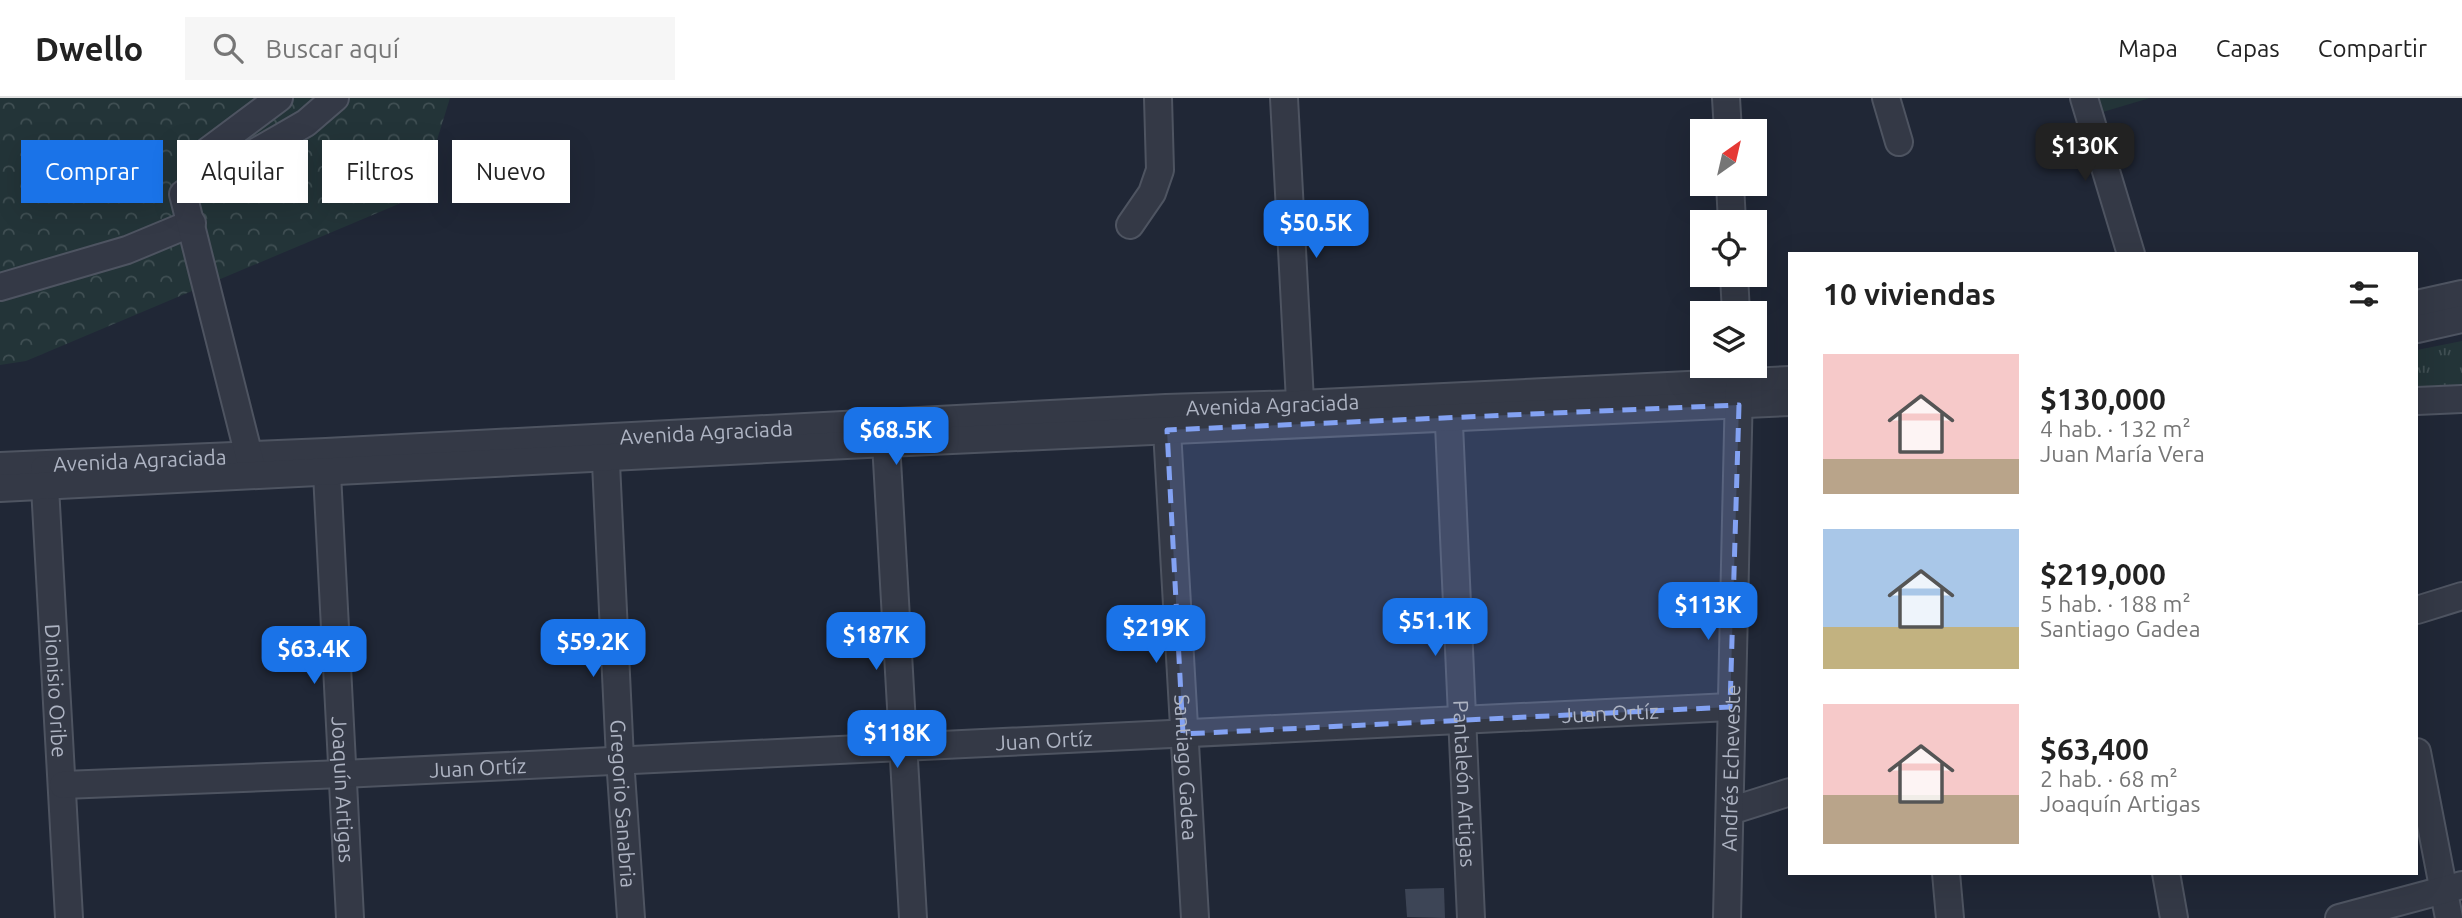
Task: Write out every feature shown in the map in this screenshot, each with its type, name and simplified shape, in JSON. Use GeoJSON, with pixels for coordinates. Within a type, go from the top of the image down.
{"type":"FeatureCollection","features":[{"type":"Feature","properties":{"kind":"street"},"geometry":{"type":"LineString","coordinates":[[223,140],[279,98]]}},
{"type":"Feature","properties":{"kind":"street"},"geometry":{"type":"LineString","coordinates":[[275,140],[306,122],[335,98]]}},
{"type":"Feature","properties":{"kind":"street"},"geometry":{"type":"LineString","coordinates":[[1130,225],[1152,193],[1160,170],[1158,98]]}},
{"type":"Feature","properties":{"kind":"street"},"geometry":{"type":"LineString","coordinates":[[1284,98],[1301,414]]}},
{"type":"Feature","properties":{"kind":"street"},"geometry":{"type":"LineString","coordinates":[[1726,98],[1727,119]]}},
{"type":"Feature","properties":{"kind":"street"},"geometry":{"type":"LineString","coordinates":[[1886,98],[1899,142]]}},
{"type":"Feature","properties":{"kind":"street"},"geometry":{"type":"LineString","coordinates":[[2084,98],[2129,252]]}},
{"type":"Feature","properties":{"kind":"street"},"geometry":{"type":"LineString","coordinates":[[186,203],[251,465]]}},
{"type":"Feature","properties":{"kind":"street"},"geometry":{"type":"LineString","coordinates":[[0,287],[127,250],[192,223]]}},
{"type":"Feature","properties":{"kind":"street"},"geometry":{"type":"LineString","coordinates":[[2418,304],[2462,294]]}},
{"type":"Feature","properties":{"kind":"street"},"geometry":{"type":"LineString","coordinates":[[2418,329],[2462,319]]}},
{"type":"Feature","properties":{"kind":"street","name":"Avenida Agraciada"},"geometry":{"type":"LineString","coordinates":[[0,488],[45,475],[1448,407],[1788,380]]}},
{"type":"Feature","properties":{"kind":"street","name":"Avenida Agraciada"},"geometry":{"type":"LineString","coordinates":[[1738,385],[1788,401]]}},
{"type":"Feature","properties":{"kind":"street","name":"Andrés Echeveste"},"geometry":{"type":"LineString","coordinates":[[1727,918],[1738,385]]}},
{"type":"Feature","properties":{"kind":"street"},"geometry":{"type":"LineString","coordinates":[[2418,401],[2462,399]]}},
{"type":"Feature","properties":{"kind":"street","name":"Pantaleón Artigas"},"geometry":{"type":"LineString","coordinates":[[1448,407],[1471,918]]}},
{"type":"Feature","properties":{"kind":"street","name":"Santiago Gadea"},"geometry":{"type":"LineString","coordinates":[[1167,419],[1195,918]]}},
{"type":"Feature","properties":{"kind":"street"},"geometry":{"type":"LineString","coordinates":[[886,433],[913,918]]}},
{"type":"Feature","properties":{"kind":"street","name":"Gregorio Sanabria"},"geometry":{"type":"LineString","coordinates":[[606,447],[620,759],[631,918]]}},
{"type":"Feature","properties":{"kind":"street","name":"Joaquín Artigas"},"geometry":{"type":"LineString","coordinates":[[327,462],[350,918]]}},
{"type":"Feature","properties":{"kind":"street","name":"Avenida Agraciada"},"geometry":{"type":"LineString","coordinates":[[0,466],[45,475]]}},
{"type":"Feature","properties":{"kind":"street","name":"Dionisio Oribe"},"geometry":{"type":"LineString","coordinates":[[45,475],[69,918]]}},
{"type":"Feature","properties":{"kind":"street"},"geometry":{"type":"LineString","coordinates":[[2418,610],[2462,596]]}},
{"type":"Feature","properties":{"kind":"street","name":"Juan Ortíz"},"geometry":{"type":"LineString","coordinates":[[63,785],[1730,708]]}},
{"type":"Feature","properties":{"kind":"street"},"geometry":{"type":"LineString","coordinates":[[2418,756],[2453,887],[2449,918]]}},
{"type":"Feature","properties":{"kind":"street"},"geometry":{"type":"LineString","coordinates":[[1730,811],[1788,793]]}},
{"type":"Feature","properties":{"kind":"street"},"geometry":{"type":"LineString","coordinates":[[1946,875],[1950,918]]}},
{"type":"Feature","properties":{"kind":"street"},"geometry":{"type":"LineString","coordinates":[[2166,875],[2174,918]]}},
{"type":"Feature","properties":{"kind":"street"},"geometry":{"type":"LineString","coordinates":[[2339,918],[2453,887]]}},
{"type":"Feature","properties":{"kind":"highlighted area"},"geometry":{"type":"Polygon","coordinates":[[[1739,405],[1730,707],[1183,734],[1167,430],[1739,405]]]}},
{"type":"Feature","properties":{"kind":"green space"},"geometry":{"type":"Polygon","coordinates":[[[0,98],[450,98],[437,140],[322,140],[322,203],[401,203],[26,361],[0,365],[0,98]]]}},
{"type":"Feature","properties":{"kind":"green space"},"geometry":{"type":"Polygon","coordinates":[[[2099,98],[2150,98],[2103,112],[2099,98]]]}},
{"type":"Feature","properties":{"kind":"green space"},"geometry":{"type":"Polygon","coordinates":[[[2462,341],[2462,388],[2418,391],[2418,350],[2462,341]]]}},
{"type":"Feature","properties":{"kind":"building"},"geometry":{"type":"Polygon","coordinates":[[[1444,888],[1445,918],[1407,917],[1405,889],[1444,888]]]}}]}
